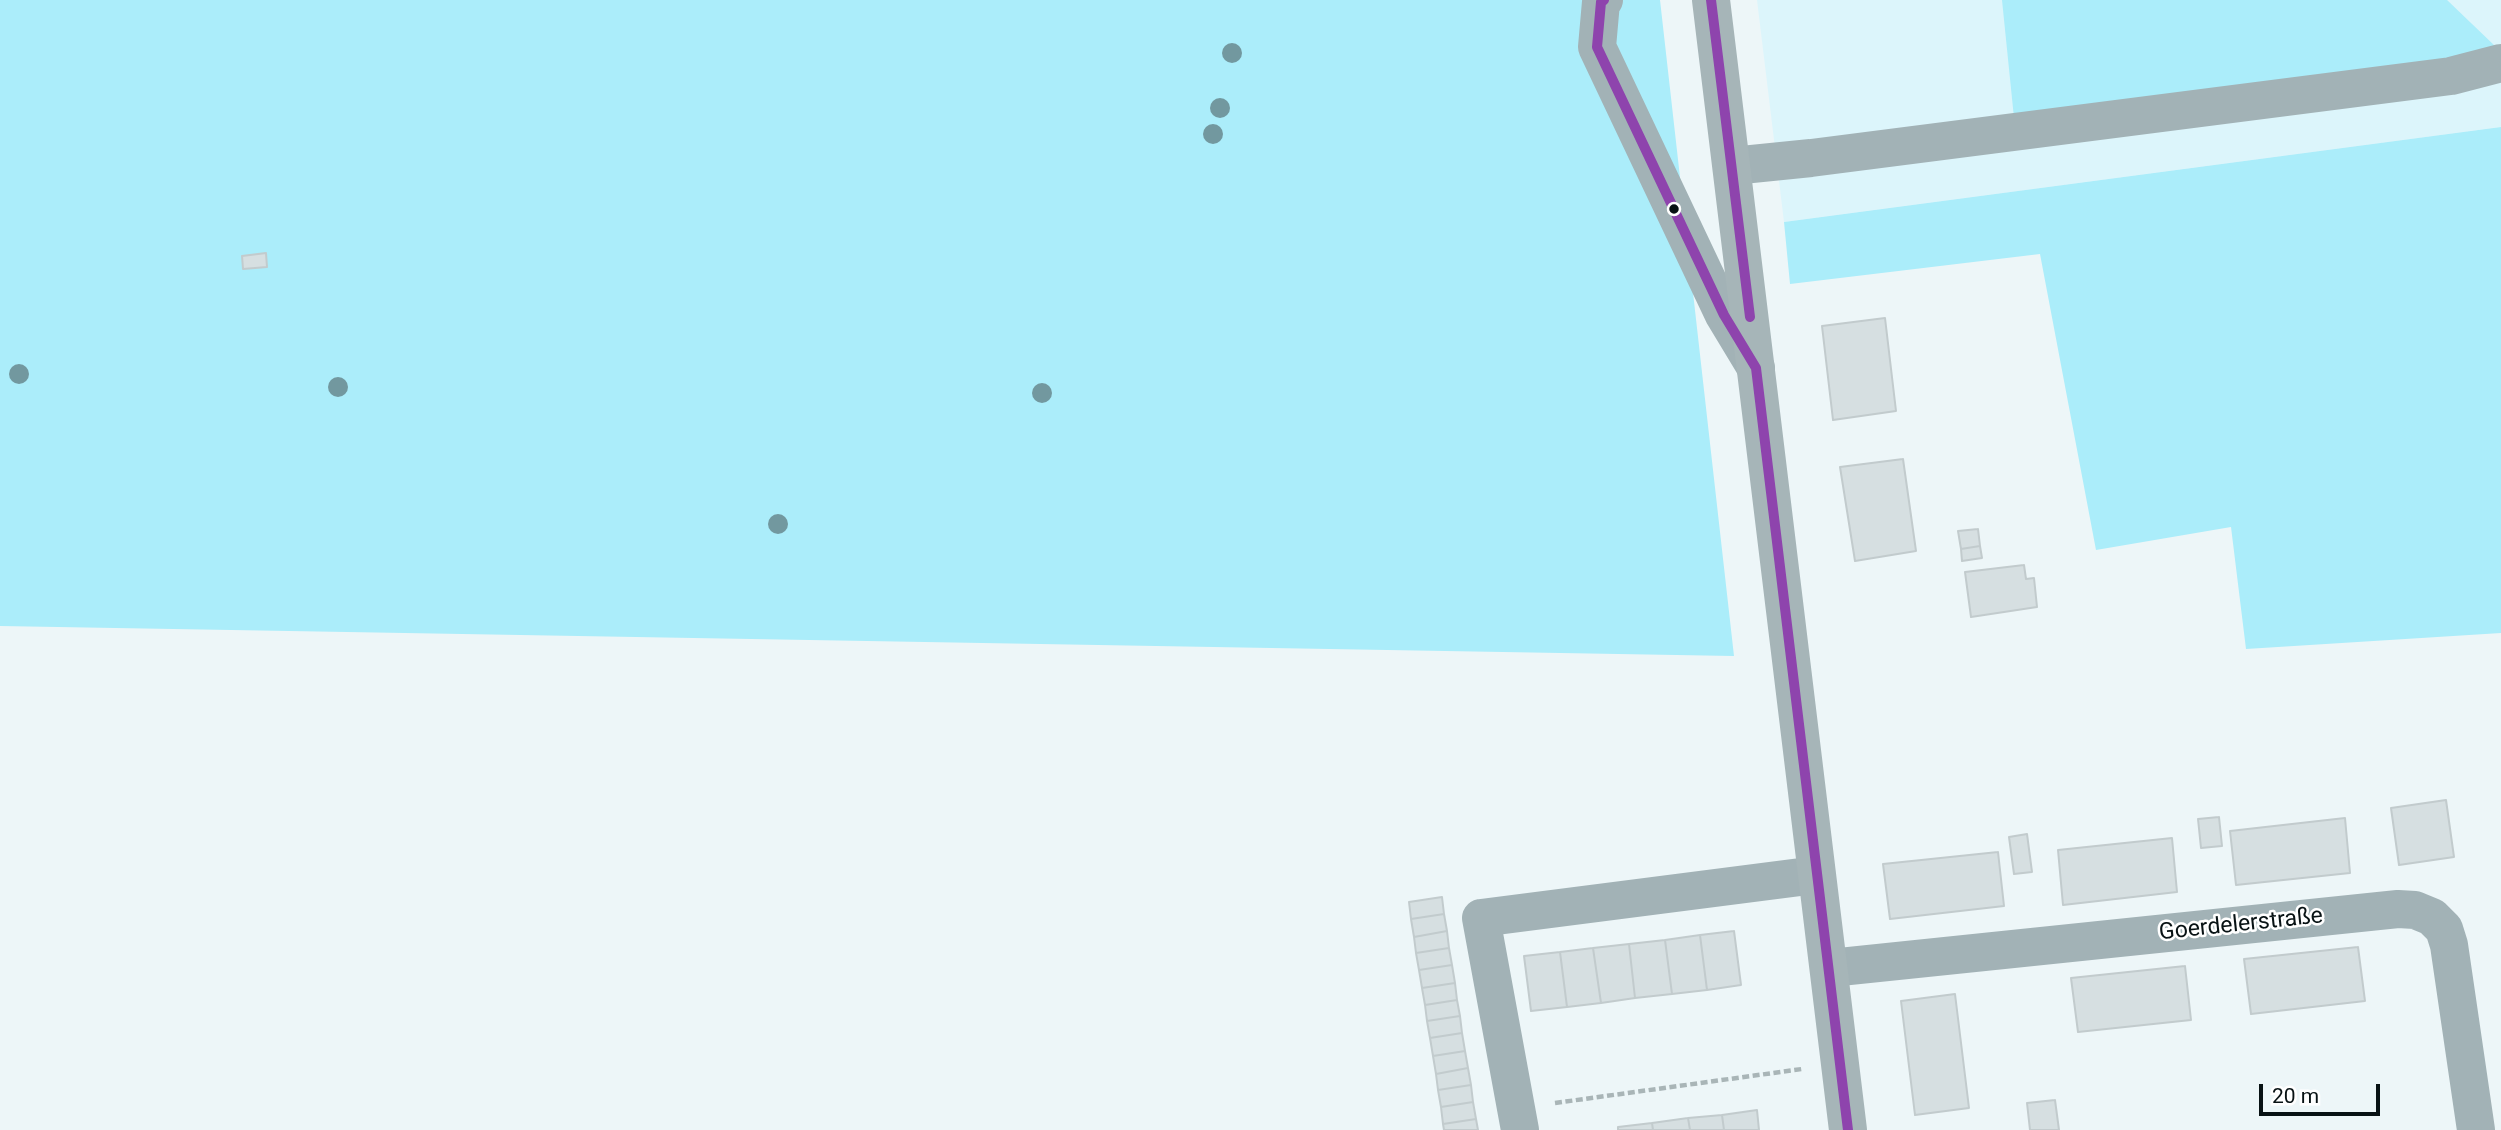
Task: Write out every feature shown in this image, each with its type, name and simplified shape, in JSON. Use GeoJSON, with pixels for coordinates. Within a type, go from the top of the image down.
{"type":"FeatureCollection","features":[{"type":"Feature","properties":{"kind":"main road"},"geometry":{"type":"LineString","coordinates":[[1711,0],[1848,1130]]}},
{"type":"Feature","properties":{"kind":"street"},"geometry":{"type":"LineString","coordinates":[[1604,0],[1601,2],[1597,47],[1724,315],[1756,368]]}},
{"type":"Feature","properties":{"kind":"street"},"geometry":{"type":"LineString","coordinates":[[1732,166],[2451,76],[2501,63]]}},
{"type":"Feature","properties":{"kind":"street"},"geometry":{"type":"LineString","coordinates":[[1518,1119],[1481,918],[1816,875]]}},
{"type":"Feature","properties":{"kind":"street","name":"Goerdelerstraße"},"geometry":{"type":"LineString","coordinates":[[1829,968],[2398,909],[2414,910],[2432,917],[2444,929],[2449,945],[2476,1130]]}},
{"type":"Feature","properties":{"kind":"path"},"geometry":{"type":"LineString","coordinates":[[1518,1119],[1840,1064]]}},
{"type":"Feature","properties":{"kind":"shaded area"},"geometry":{"type":"Polygon","coordinates":[[[0,0],[1660,0],[1734,656],[0,626],[0,0]]]}},
{"type":"Feature","properties":{"kind":"shaded area"},"geometry":{"type":"Polygon","coordinates":[[[1757,0],[2501,0],[2501,127],[1784,222],[1757,0]]]}},
{"type":"Feature","properties":{"kind":"shaded area"},"geometry":{"type":"Polygon","coordinates":[[[2002,0],[2447,0],[2496,47],[2452,62],[2014,118],[2002,0]]]}},
{"type":"Feature","properties":{"kind":"shaded area"},"geometry":{"type":"Polygon","coordinates":[[[2501,127],[2501,633],[2246,649],[2231,527],[2096,550],[2040,254],[1790,284],[1784,222],[2501,127]]]}},
{"type":"Feature","properties":{"kind":"building"},"geometry":{"type":"Polygon","coordinates":[[[266,253],[267,267],[243,269],[242,256],[266,253]]]}},
{"type":"Feature","properties":{"kind":"building"},"geometry":{"type":"Polygon","coordinates":[[[1885,318],[1896,411],[1833,420],[1822,326],[1885,318]]]}},
{"type":"Feature","properties":{"kind":"building"},"geometry":{"type":"Polygon","coordinates":[[[1903,459],[1916,551],[1855,561],[1840,467],[1903,459]]]}},
{"type":"Feature","properties":{"kind":"building"},"geometry":{"type":"Polygon","coordinates":[[[1978,529],[1980,546],[1961,549],[1958,531],[1978,529]]]}},
{"type":"Feature","properties":{"kind":"building"},"geometry":{"type":"Polygon","coordinates":[[[1980,546],[1982,558],[1962,561],[1961,549],[1980,546]]]}},
{"type":"Feature","properties":{"kind":"building"},"geometry":{"type":"Polygon","coordinates":[[[2024,565],[2026,579],[2034,578],[2037,607],[1971,617],[1965,572],[2024,565]]]}},
{"type":"Feature","properties":{"kind":"building"},"geometry":{"type":"Polygon","coordinates":[[[2446,800],[2454,857],[2399,865],[2391,808],[2446,800]]]}},
{"type":"Feature","properties":{"kind":"building"},"geometry":{"type":"Polygon","coordinates":[[[2219,817],[2222,846],[2201,848],[2198,819],[2219,817]]]}},
{"type":"Feature","properties":{"kind":"building"},"geometry":{"type":"Polygon","coordinates":[[[2345,818],[2350,873],[2236,885],[2230,831],[2345,818]]]}},
{"type":"Feature","properties":{"kind":"building"},"geometry":{"type":"Polygon","coordinates":[[[2027,834],[2032,872],[2014,874],[2009,837],[2027,834]]]}},
{"type":"Feature","properties":{"kind":"building"},"geometry":{"type":"Polygon","coordinates":[[[2172,838],[2177,892],[2063,905],[2058,850],[2172,838]]]}},
{"type":"Feature","properties":{"kind":"building"},"geometry":{"type":"Polygon","coordinates":[[[1998,852],[2004,906],[1890,919],[1883,864],[1998,852]]]}},
{"type":"Feature","properties":{"kind":"building"},"geometry":{"type":"Polygon","coordinates":[[[1442,897],[1444,914],[1411,919],[1409,902],[1442,897]]]}},
{"type":"Feature","properties":{"kind":"building"},"geometry":{"type":"Polygon","coordinates":[[[1444,914],[1447,931],[1414,937],[1411,919],[1444,914]]]}},
{"type":"Feature","properties":{"kind":"building"},"geometry":{"type":"Polygon","coordinates":[[[1447,931],[1449,948],[1416,953],[1414,937],[1447,931]]]}},
{"type":"Feature","properties":{"kind":"building"},"geometry":{"type":"Polygon","coordinates":[[[1734,931],[1741,985],[1707,990],[1700,935],[1734,931]]]}},
{"type":"Feature","properties":{"kind":"building"},"geometry":{"type":"Polygon","coordinates":[[[1700,935],[1707,990],[1672,994],[1665,940],[1700,935]]]}},
{"type":"Feature","properties":{"kind":"building"},"geometry":{"type":"Polygon","coordinates":[[[1665,940],[1672,994],[1635,998],[1629,944],[1665,940]]]}},
{"type":"Feature","properties":{"kind":"building"},"geometry":{"type":"Polygon","coordinates":[[[1629,944],[1635,998],[1601,1003],[1593,948],[1629,944]]]}},
{"type":"Feature","properties":{"kind":"building"},"geometry":{"type":"Polygon","coordinates":[[[2358,947],[2365,1001],[2251,1014],[2244,959],[2358,947]]]}},
{"type":"Feature","properties":{"kind":"building"},"geometry":{"type":"Polygon","coordinates":[[[1449,948],[1452,965],[1419,970],[1416,953],[1449,948]]]}},
{"type":"Feature","properties":{"kind":"building"},"geometry":{"type":"Polygon","coordinates":[[[1593,948],[1601,1003],[1567,1007],[1560,952],[1593,948]]]}},
{"type":"Feature","properties":{"kind":"building"},"geometry":{"type":"Polygon","coordinates":[[[1560,952],[1567,1007],[1531,1011],[1524,956],[1560,952]]]}},
{"type":"Feature","properties":{"kind":"building"},"geometry":{"type":"Polygon","coordinates":[[[1452,965],[1455,983],[1422,988],[1419,970],[1452,965]]]}},
{"type":"Feature","properties":{"kind":"building"},"geometry":{"type":"Polygon","coordinates":[[[2185,966],[2191,1020],[2078,1032],[2071,978],[2185,966]]]}},
{"type":"Feature","properties":{"kind":"building"},"geometry":{"type":"Polygon","coordinates":[[[1455,983],[1457,1000],[1425,1005],[1422,988],[1455,983]]]}},
{"type":"Feature","properties":{"kind":"building"},"geometry":{"type":"Polygon","coordinates":[[[1955,994],[1969,1108],[1915,1115],[1901,1001],[1955,994]]]}},
{"type":"Feature","properties":{"kind":"building"},"geometry":{"type":"Polygon","coordinates":[[[1457,1000],[1460,1016],[1427,1021],[1425,1005],[1457,1000]]]}},
{"type":"Feature","properties":{"kind":"building"},"geometry":{"type":"Polygon","coordinates":[[[1460,1016],[1462,1033],[1430,1038],[1427,1021],[1460,1016]]]}},
{"type":"Feature","properties":{"kind":"building"},"geometry":{"type":"Polygon","coordinates":[[[1462,1033],[1465,1051],[1433,1056],[1430,1038],[1462,1033]]]}},
{"type":"Feature","properties":{"kind":"building"},"geometry":{"type":"Polygon","coordinates":[[[1465,1051],[1468,1068],[1436,1074],[1433,1056],[1465,1051]]]}},
{"type":"Feature","properties":{"kind":"building"},"geometry":{"type":"Polygon","coordinates":[[[1468,1068],[1471,1085],[1438,1090],[1436,1074],[1468,1068]]]}},
{"type":"Feature","properties":{"kind":"building"},"geometry":{"type":"Polygon","coordinates":[[[1471,1085],[1473,1102],[1441,1107],[1438,1090],[1471,1085]]]}},
{"type":"Feature","properties":{"kind":"building"},"geometry":{"type":"Polygon","coordinates":[[[2055,1100],[2059,1130],[2030,1130],[2027,1103],[2055,1100]]]}},
{"type":"Feature","properties":{"kind":"building"},"geometry":{"type":"Polygon","coordinates":[[[1473,1102],[1476,1119],[1443,1124],[1441,1107],[1473,1102]]]}},
{"type":"Feature","properties":{"kind":"building"},"geometry":{"type":"Polygon","coordinates":[[[1757,1110],[1759,1130],[1724,1130],[1722,1115],[1757,1110]]]}},
{"type":"Feature","properties":{"kind":"building"},"geometry":{"type":"Polygon","coordinates":[[[1722,1115],[1724,1130],[1690,1130],[1688,1118],[1722,1115]]]}},
{"type":"Feature","properties":{"kind":"building"},"geometry":{"type":"Polygon","coordinates":[[[1688,1118],[1690,1130],[1653,1130],[1652,1123],[1688,1118]]]}},
{"type":"Feature","properties":{"kind":"building"},"geometry":{"type":"Polygon","coordinates":[[[1476,1119],[1478,1130],[1444,1130],[1443,1124],[1476,1119]]]}},
{"type":"Feature","properties":{"kind":"building"},"geometry":{"type":"Polygon","coordinates":[[[1652,1123],[1653,1130],[1618,1130],[1618,1127],[1652,1123]]]}},
{"type":"Feature","properties":{"kind":"transit line"},"geometry":{"type":"LineString","coordinates":[[1604,0],[1601,2],[1597,47],[1724,315],[1756,368],[1848,1130]]}},
{"type":"Feature","properties":{"kind":"transit line"},"geometry":{"type":"LineString","coordinates":[[1711,0],[1750,317]]}}]}
